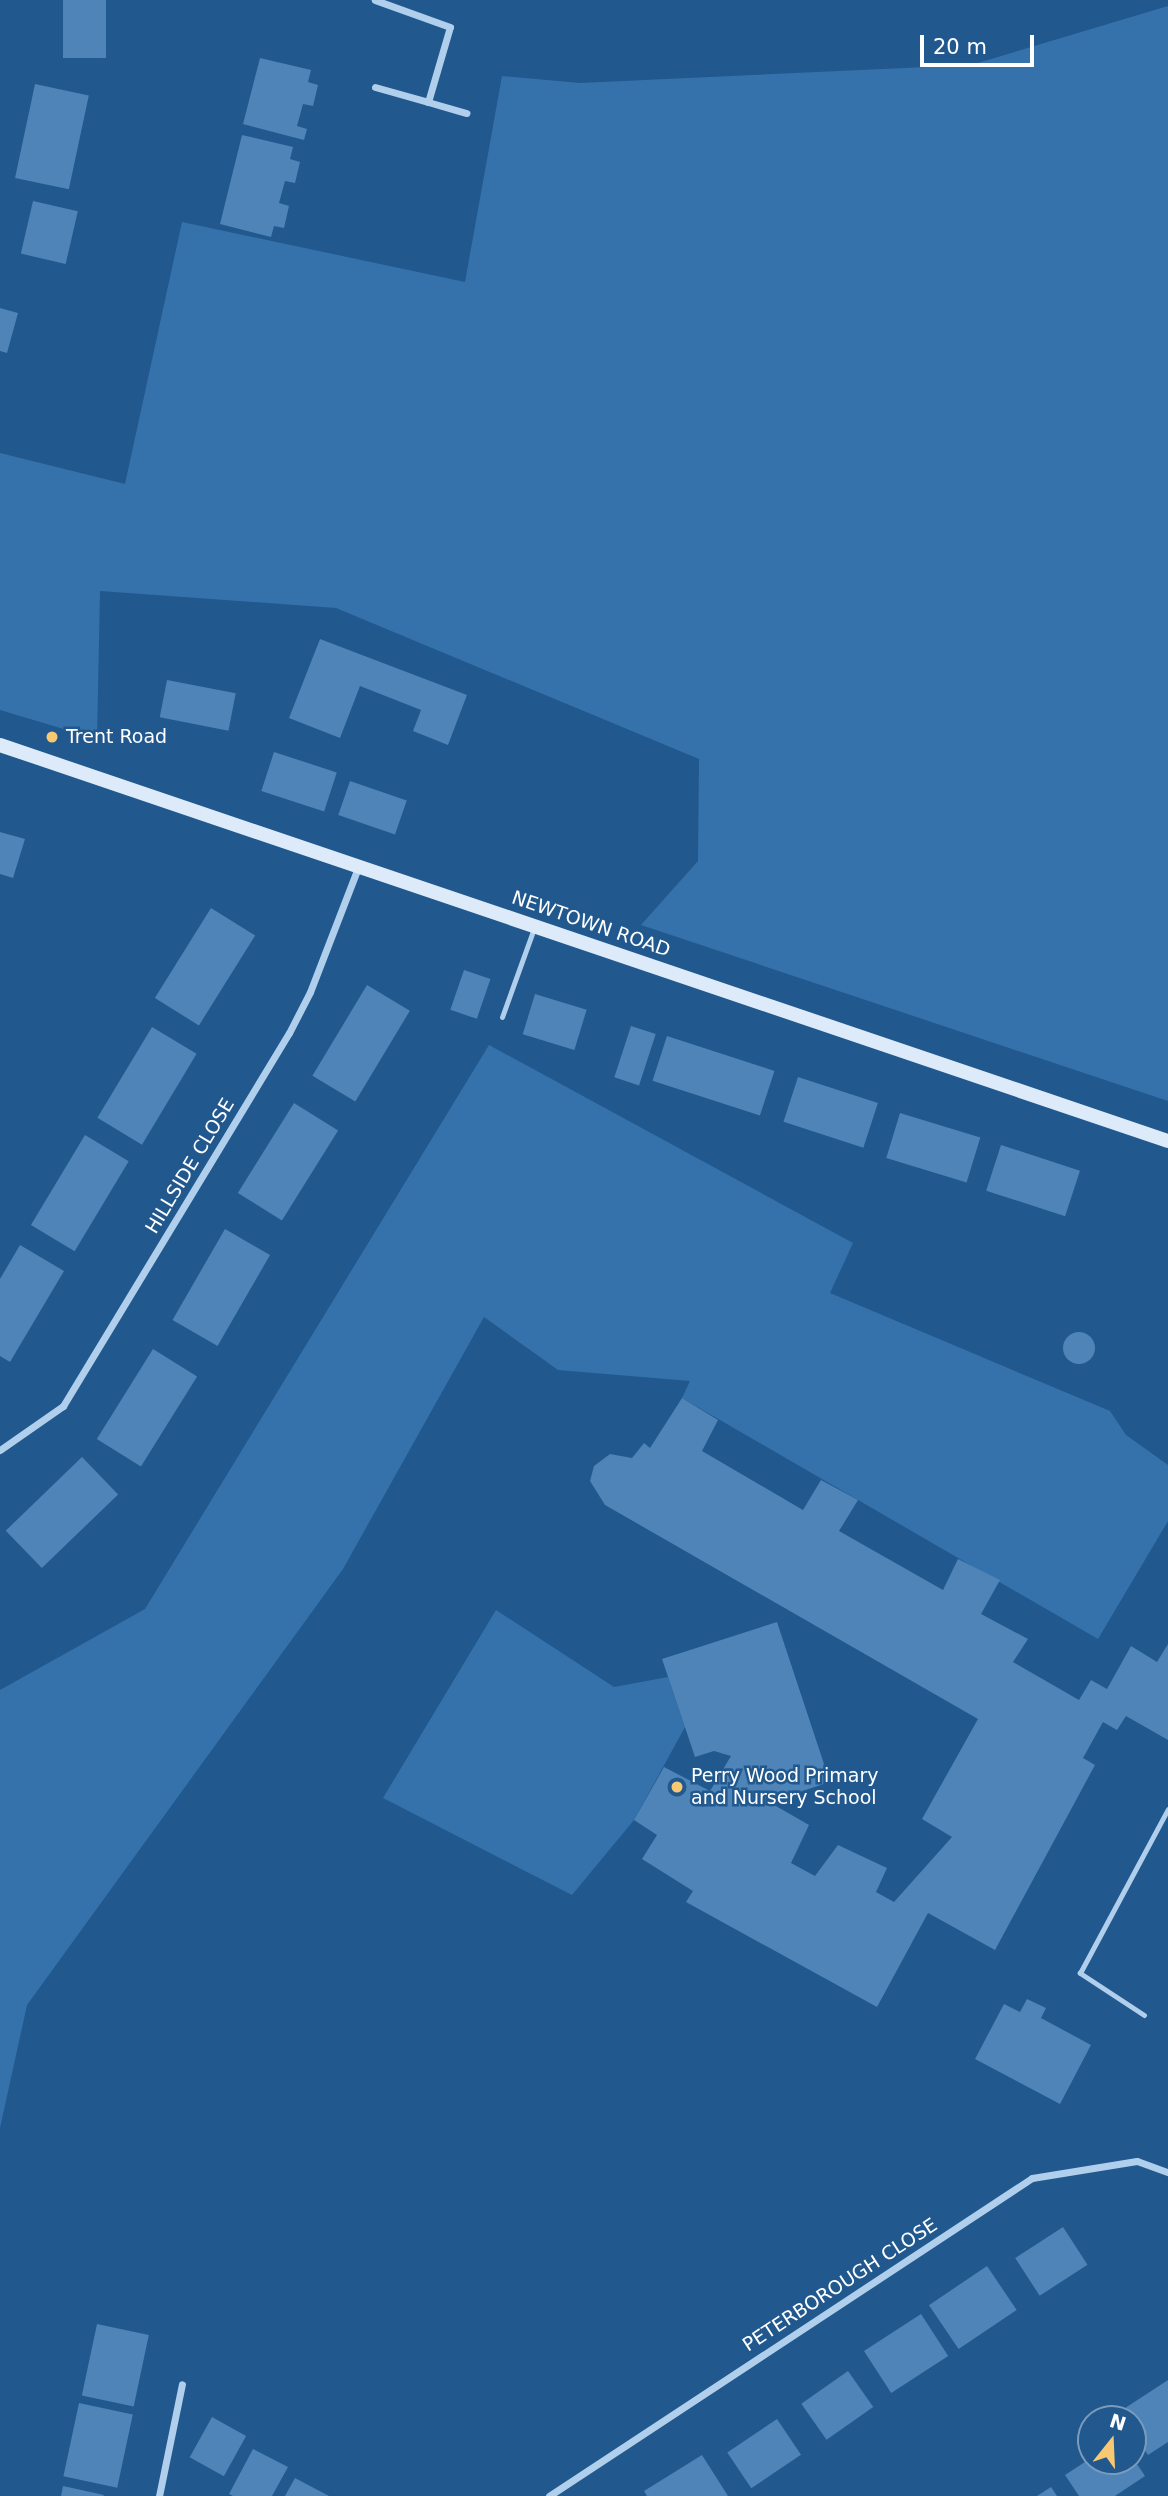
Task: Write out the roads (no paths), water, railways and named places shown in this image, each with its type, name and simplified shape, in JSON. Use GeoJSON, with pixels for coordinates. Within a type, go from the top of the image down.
{"type":"FeatureCollection","features":[{"type":"Feature","properties":{"kind":"main road","name":"NEWTOWN ROAD"},"geometry":{"type":"LineString","coordinates":[[0,745],[1168,1141]]}},
{"type":"Feature","properties":{"kind":"street"},"geometry":{"type":"LineString","coordinates":[[375,0],[450,27],[428,102]]}},
{"type":"Feature","properties":{"kind":"street"},"geometry":{"type":"LineString","coordinates":[[375,87],[466,113]]}},
{"type":"Feature","properties":{"kind":"street","name":"HILLSIDE CLOSE"},"geometry":{"type":"LineString","coordinates":[[0,1450],[63,1406],[289,1033],[310,992],[359,865]]}},
{"type":"Feature","properties":{"kind":"street","name":"PETERBOROUGH CLOSE"},"geometry":{"type":"LineString","coordinates":[[549,2496],[1032,2178],[1138,2161],[1168,2172]]}},
{"type":"Feature","properties":{"kind":"street"},"geometry":{"type":"LineString","coordinates":[[159,2496],[183,2384]]}},
{"type":"Feature","properties":{"kind":"lane"},"geometry":{"type":"LineString","coordinates":[[502,1017],[535,925]]}},
{"type":"Feature","properties":{"kind":"lane"},"geometry":{"type":"LineString","coordinates":[[1144,2015],[1080,1973],[1168,1809]]}},
{"type":"Feature","properties":{"kind":"place","name":"Trent Road"},"geometry":{"type":"Point","coordinates":[52,737]}},
{"type":"Feature","properties":{"kind":"place","name":"Perry Wood Primary and Nursery School"},"geometry":{"type":"Point","coordinates":[677,1787]}}]}
